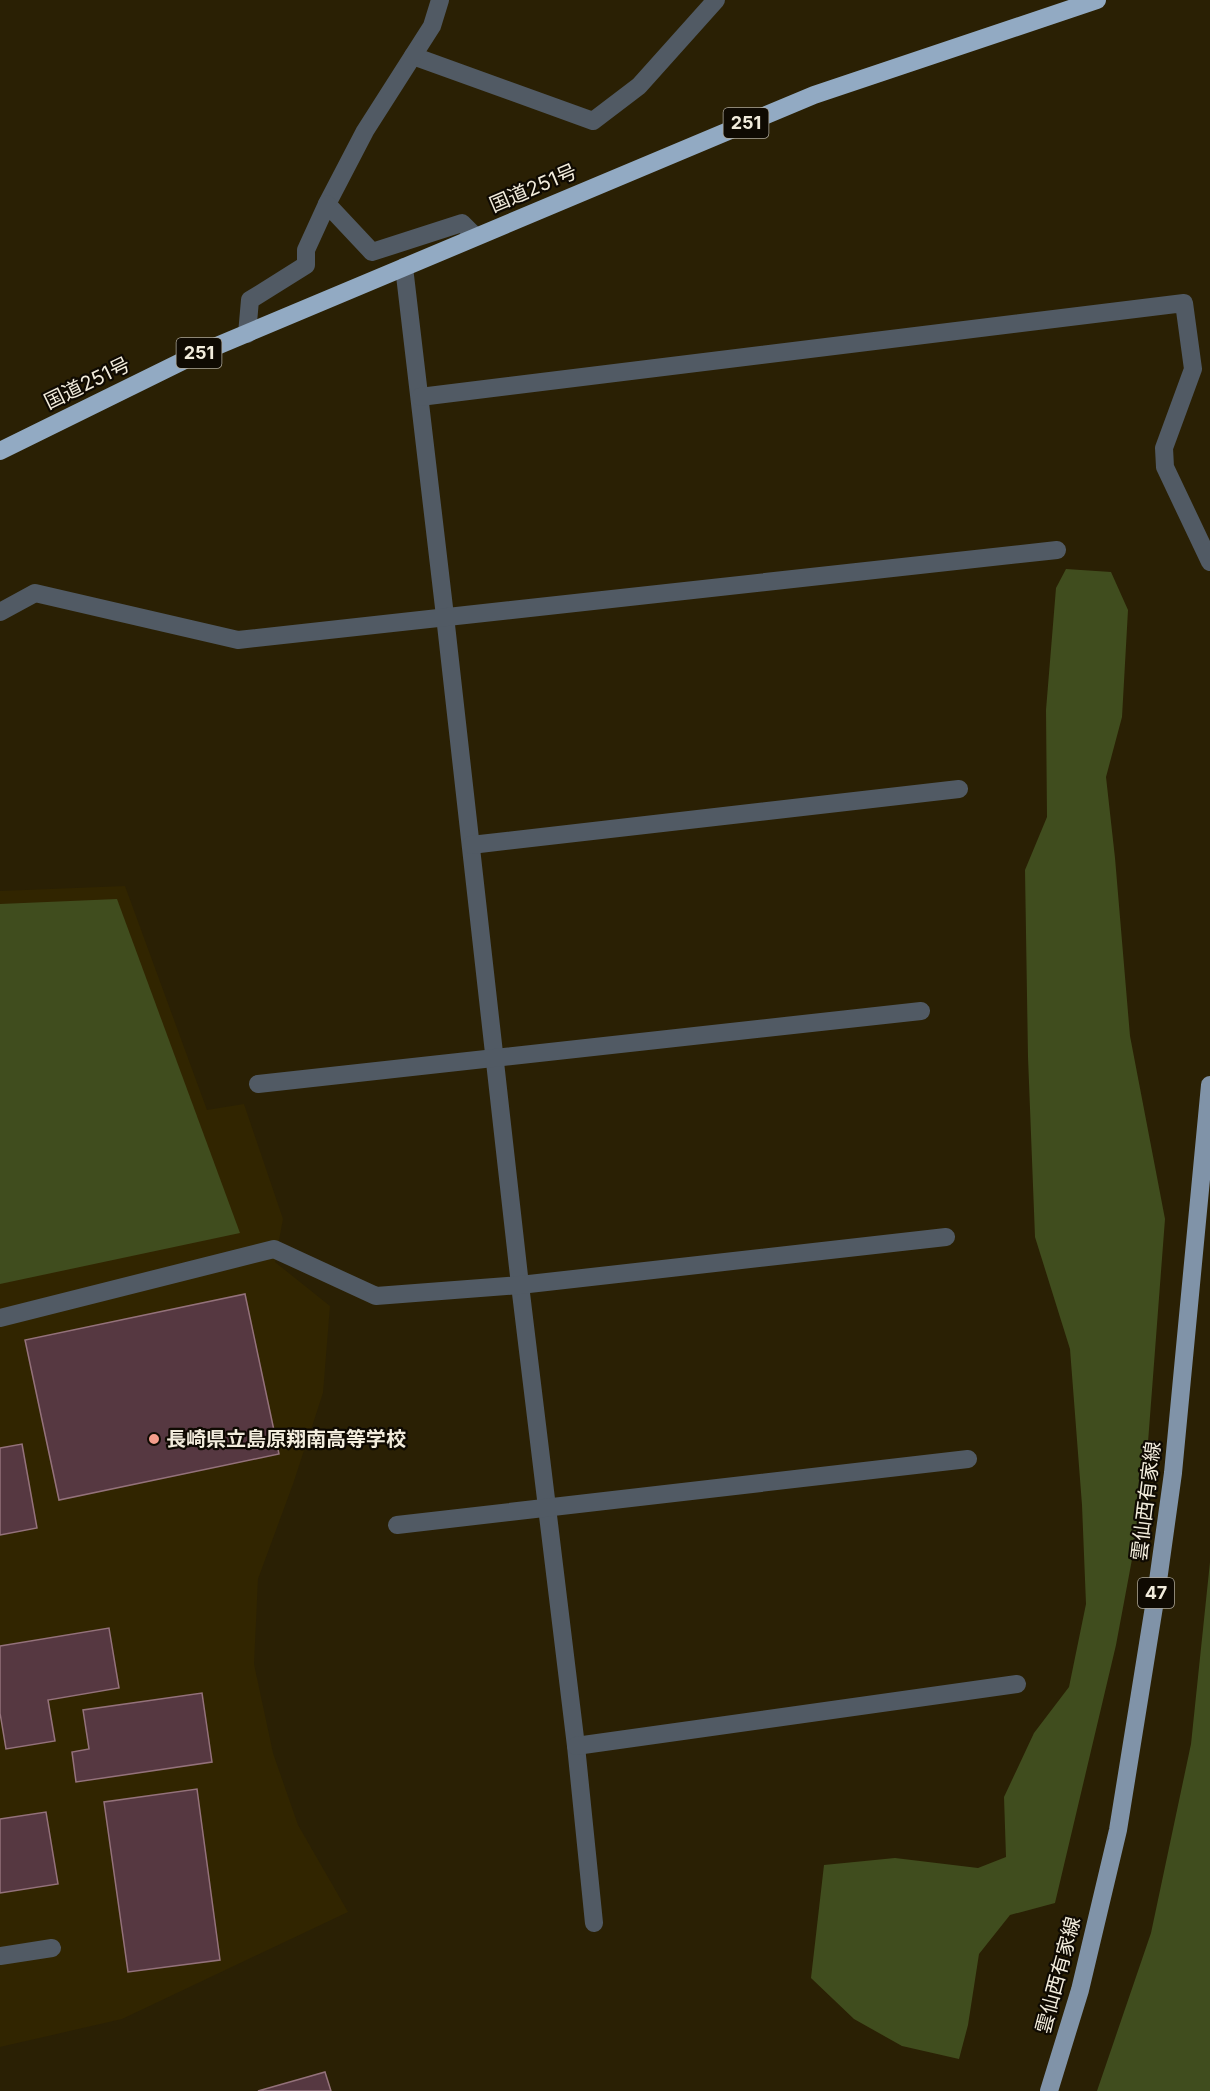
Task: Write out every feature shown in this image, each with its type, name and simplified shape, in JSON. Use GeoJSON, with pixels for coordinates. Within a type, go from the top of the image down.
{"type":"FeatureCollection","features":[{"type":"Feature","properties":{"kind":"highway","name":"国道251号"},"geometry":{"type":"LineString","coordinates":[[0,451],[193,356],[814,95],[1097,0]]}},
{"type":"Feature","properties":{"kind":"main road","name":"雲仙西有家線"},"geometry":{"type":"LineString","coordinates":[[1049,2091],[1080,1990],[1118,1830],[1155,1600],[1173,1473],[1210,1085]]}},
{"type":"Feature","properties":{"kind":"street"},"geometry":{"type":"LineString","coordinates":[[247,334],[250,300],[306,265],[306,250],[327,204],[365,131],[432,26],[440,0]]}},
{"type":"Feature","properties":{"kind":"street"},"geometry":{"type":"LineString","coordinates":[[414,56],[593,121],[639,86],[717,0]]}},
{"type":"Feature","properties":{"kind":"street"},"geometry":{"type":"LineString","coordinates":[[327,204],[372,252],[462,223],[475,237]]}},
{"type":"Feature","properties":{"kind":"street"},"geometry":{"type":"LineString","coordinates":[[404,267],[520,1285],[576,1746],[594,1923]]}},
{"type":"Feature","properties":{"kind":"street"},"geometry":{"type":"LineString","coordinates":[[420,397],[1184,303],[1193,369],[1164,448],[1165,467],[1210,562]]}},
{"type":"Feature","properties":{"kind":"street"},"geometry":{"type":"LineString","coordinates":[[0,612],[34,592],[238,640],[1057,550]]}},
{"type":"Feature","properties":{"kind":"street"},"geometry":{"type":"LineString","coordinates":[[471,845],[959,789]]}},
{"type":"Feature","properties":{"kind":"street"},"geometry":{"type":"LineString","coordinates":[[258,1084],[921,1011]]}},
{"type":"Feature","properties":{"kind":"street"},"geometry":{"type":"LineString","coordinates":[[0,1318],[274,1250],[376,1296],[520,1285],[946,1237]]}},
{"type":"Feature","properties":{"kind":"street"},"geometry":{"type":"LineString","coordinates":[[397,1525],[968,1459]]}},
{"type":"Feature","properties":{"kind":"street"},"geometry":{"type":"LineString","coordinates":[[576,1746],[1017,1684]]}},
{"type":"Feature","properties":{"kind":"street"},"geometry":{"type":"LineString","coordinates":[[0,1956],[52,1948]]}},
{"type":"Feature","properties":{"kind":"shaded area","name":"長崎県立島原翔南高等学校"},"geometry":{"type":"Polygon","coordinates":[[[125,886],[207,1110],[244,1104],[283,1219],[275,1262],[330,1306],[323,1393],[258,1579],[254,1664],[273,1753],[298,1825],[348,1912],[122,2019],[0,2047],[0,891],[125,886]]]}},
{"type":"Feature","properties":{"kind":"green space"},"geometry":{"type":"Polygon","coordinates":[[[1066,569],[1111,572],[1128,610],[1122,717],[1106,777],[1130,1036],[1165,1219],[1144,1495],[1116,1645],[1055,1903],[1010,1915],[979,1954],[968,2025],[959,2059],[902,2046],[854,2019],[811,1978],[824,1865],[895,1858],[978,1868],[1006,1857],[1004,1797],[1034,1733],[1069,1687],[1086,1604],[1082,1505],[1070,1349],[1035,1237],[1028,1057],[1025,870],[1047,817],[1046,710],[1056,588],[1066,569]]]}},
{"type":"Feature","properties":{"kind":"green space"},"geometry":{"type":"Polygon","coordinates":[[[117,899],[240,1233],[0,1284],[0,904],[117,899]]]}},
{"type":"Feature","properties":{"kind":"green space"},"geometry":{"type":"Polygon","coordinates":[[[1210,1562],[1210,2091],[1097,2091],[1151,1933],[1191,1744],[1210,1562]]]}},
{"type":"Feature","properties":{"kind":"building"},"geometry":{"type":"Polygon","coordinates":[[[245,1294],[279,1454],[59,1500],[25,1340],[245,1294]]]}},
{"type":"Feature","properties":{"kind":"building"},"geometry":{"type":"Polygon","coordinates":[[[22,1444],[37,1528],[0,1535],[0,1448],[22,1444]]]}},
{"type":"Feature","properties":{"kind":"building"},"geometry":{"type":"Polygon","coordinates":[[[109,1628],[119,1688],[48,1700],[55,1741],[6,1749],[0,1713],[0,1646],[109,1628]]]}},
{"type":"Feature","properties":{"kind":"building"},"geometry":{"type":"Polygon","coordinates":[[[202,1693],[212,1762],[76,1782],[72,1752],[89,1749],[83,1710],[202,1693]]]}},
{"type":"Feature","properties":{"kind":"building"},"geometry":{"type":"Polygon","coordinates":[[[197,1789],[220,1960],[128,1972],[104,1802],[197,1789]]]}},
{"type":"Feature","properties":{"kind":"building"},"geometry":{"type":"Polygon","coordinates":[[[46,1812],[58,1884],[0,1893],[0,1819],[46,1812]]]}},
{"type":"Feature","properties":{"kind":"building"},"geometry":{"type":"Polygon","coordinates":[[[325,2072],[331,2091],[258,2091],[325,2072]]]}},
{"type":"Feature","properties":{"kind":"place","name":"長崎県立島原翔南高等学校"},"geometry":{"type":"Point","coordinates":[154,1439]}}]}
